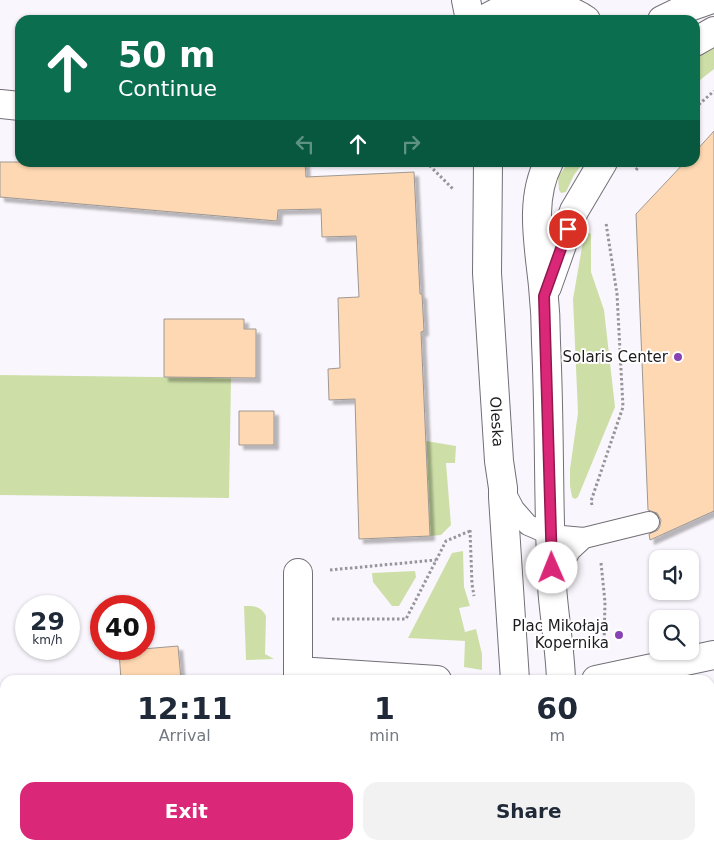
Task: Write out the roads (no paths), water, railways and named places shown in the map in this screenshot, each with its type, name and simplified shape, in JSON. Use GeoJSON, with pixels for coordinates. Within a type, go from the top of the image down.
{"type":"FeatureCollection","features":[{"type":"Feature","properties":{"kind":"street"},"geometry":{"type":"LineString","coordinates":[[466,0],[469,15]]}},
{"type":"Feature","properties":{"kind":"street"},"geometry":{"type":"LineString","coordinates":[[492,15],[505,6],[525,0],[551,2],[584,10]]}},
{"type":"Feature","properties":{"kind":"street"},"geometry":{"type":"LineString","coordinates":[[672,15],[709,0]]}},
{"type":"Feature","properties":{"kind":"street"},"geometry":{"type":"LineString","coordinates":[[700,39],[714,31]]}},
{"type":"Feature","properties":{"kind":"street"},"geometry":{"type":"LineString","coordinates":[[0,104],[15,106]]}},
{"type":"Feature","properties":{"kind":"street","name":"Oleska"},"geometry":{"type":"LineString","coordinates":[[488,167],[487,273],[515,675]]}},
{"type":"Feature","properties":{"kind":"street"},"geometry":{"type":"LineString","coordinates":[[546,167],[539,193],[537,227],[544,296],[552,585],[561,675]]}},
{"type":"Feature","properties":{"kind":"street"},"geometry":{"type":"LineString","coordinates":[[544,296],[574,211],[600,167]]}},
{"type":"Feature","properties":{"kind":"street"},"geometry":{"type":"LineString","coordinates":[[298,573],[298,675]]}},
{"type":"Feature","properties":{"kind":"street"},"geometry":{"type":"LineString","coordinates":[[618,675],[714,655]]}},
{"type":"Feature","properties":{"kind":"lane"},"geometry":{"type":"LineString","coordinates":[[503,488],[514,509],[528,525],[551,535],[590,536],[649,522]]}},
{"type":"Feature","properties":{"kind":"lane"},"geometry":{"type":"LineString","coordinates":[[549,498],[556,510],[571,527],[590,536]]}},
{"type":"Feature","properties":{"kind":"lane"},"geometry":{"type":"LineString","coordinates":[[552,585],[570,551],[590,536]]}},
{"type":"Feature","properties":{"kind":"place","name":"Solaris Center"},"geometry":{"type":"Point","coordinates":[678,357]}},
{"type":"Feature","properties":{"kind":"place","name":"Plac Mikołaja Kopernika"},"geometry":{"type":"Point","coordinates":[619,635]}}]}
